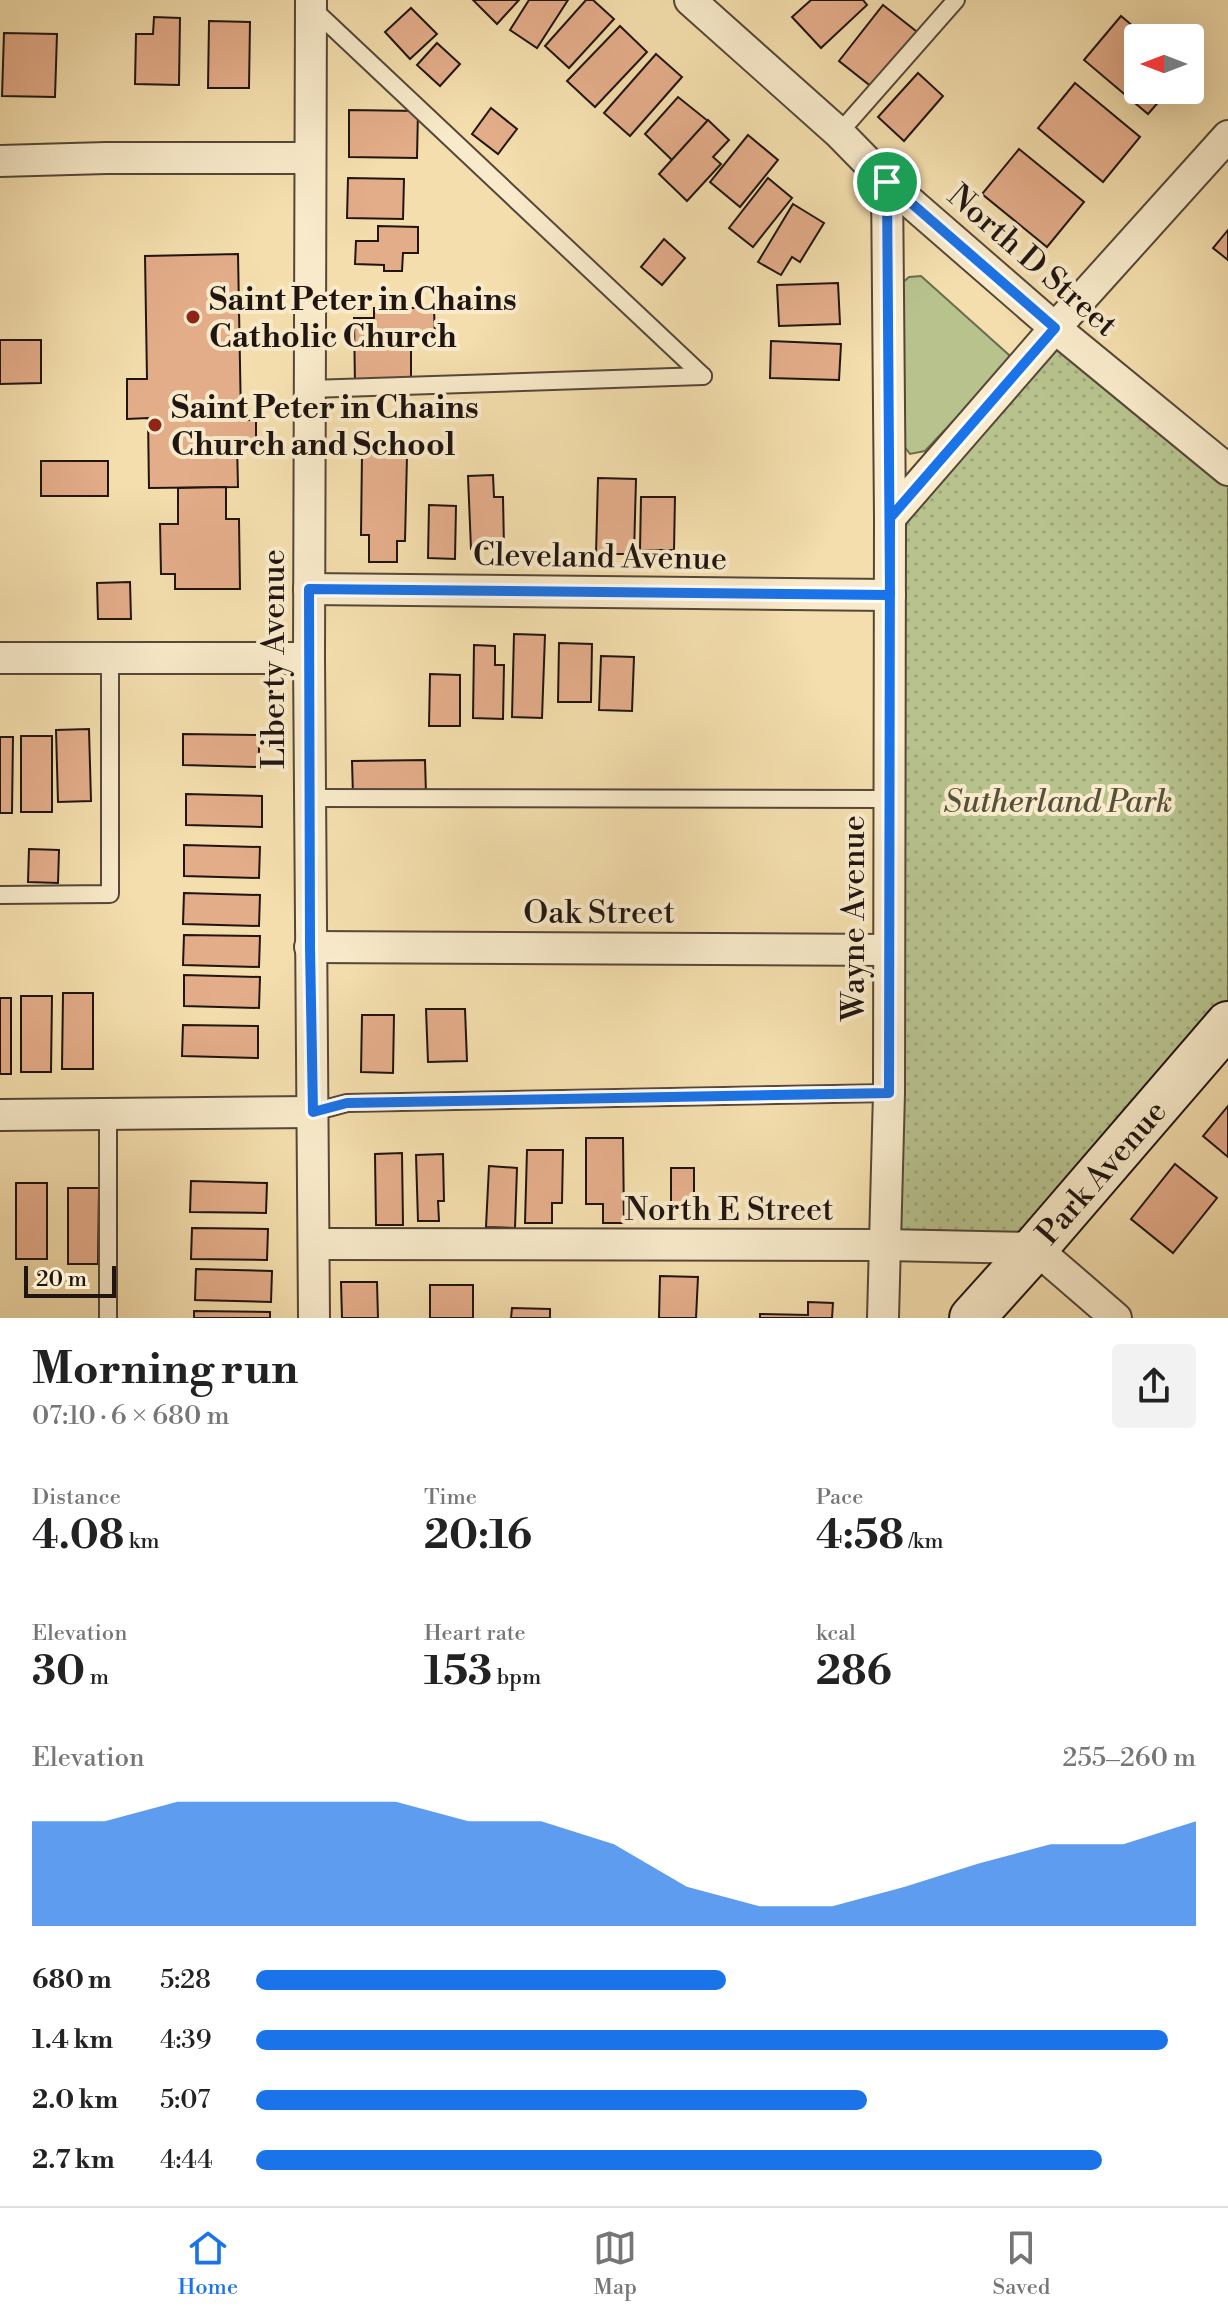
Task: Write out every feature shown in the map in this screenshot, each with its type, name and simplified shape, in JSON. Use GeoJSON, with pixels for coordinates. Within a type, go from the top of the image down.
{"type":"FeatureCollection","features":[{"type":"Feature","properties":{"kind":"main road","name":"Park Avenue"},"geometry":{"type":"LineString","coordinates":[[972,1318],[1228,1024]]}},
{"type":"Feature","properties":{"kind":"street","name":"North D Street"},"geometry":{"type":"LineString","coordinates":[[690,0],[839,133],[887,182],[1055,328],[1228,470]]}},
{"type":"Feature","properties":{"kind":"street","name":"Liberty Avenue"},"geometry":{"type":"LineString","coordinates":[[311,4],[309,798],[314,1318]]}},
{"type":"Feature","properties":{"kind":"street"},"geometry":{"type":"LineString","coordinates":[[890,518],[1228,136]]}},
{"type":"Feature","properties":{"kind":"street"},"geometry":{"type":"LineString","coordinates":[[0,161],[310,158]]}},
{"type":"Feature","properties":{"kind":"street","name":"Wayne Avenue"},"geometry":{"type":"LineString","coordinates":[[883,1318],[889,1093],[887,182]]}},
{"type":"Feature","properties":{"kind":"street","name":"Cleveland Avenue"},"geometry":{"type":"LineString","coordinates":[[309,589],[890,595]]}},
{"type":"Feature","properties":{"kind":"street"},"geometry":{"type":"LineString","coordinates":[[0,658],[309,658]]}},
{"type":"Feature","properties":{"kind":"street","name":"Oak Street"},"geometry":{"type":"LineString","coordinates":[[310,947],[889,950]]}},
{"type":"Feature","properties":{"kind":"street"},"geometry":{"type":"LineString","coordinates":[[0,1115],[313,1112]]}},
{"type":"Feature","properties":{"kind":"street","name":"North E Street"},"geometry":{"type":"LineString","coordinates":[[315,1244],[1035,1248]]}},
{"type":"Feature","properties":{"kind":"street"},"geometry":{"type":"LineString","coordinates":[[1035,1248],[1116,1318]]}},
{"type":"Feature","properties":{"kind":"lane"},"geometry":{"type":"LineString","coordinates":[[839,133],[956,0]]}},
{"type":"Feature","properties":{"kind":"lane"},"geometry":{"type":"LineString","coordinates":[[310,389],[703,376],[311,4]]}},
{"type":"Feature","properties":{"kind":"lane"},"geometry":{"type":"LineString","coordinates":[[0,895],[110,894],[110,658]]}},
{"type":"Feature","properties":{"kind":"lane"},"geometry":{"type":"LineString","coordinates":[[309,798],[888,799]]}},
{"type":"Feature","properties":{"kind":"lane"},"geometry":{"type":"LineString","coordinates":[[313,1112],[347,1103],[889,1093]]}},
{"type":"Feature","properties":{"kind":"lane"},"geometry":{"type":"LineString","coordinates":[[108,1114],[108,1318]]}},
{"type":"Feature","properties":{"kind":"green space"},"geometry":{"type":"Polygon","coordinates":[[[921,276],[1009,355],[1008,363],[925,451],[910,454],[901,442],[901,284],[909,277],[921,276]]]}},
{"type":"Feature","properties":{"kind":"green space","name":"Sutherland Park"},"geometry":{"type":"Polygon","coordinates":[[[1055,328],[1228,470],[1228,1024],[1035,1248],[885,1245],[890,518],[1055,328]]]}},
{"type":"Feature","properties":{"kind":"building"},"geometry":{"type":"Polygon","coordinates":[[[473,0],[519,0],[497,24],[473,0]]]}},
{"type":"Feature","properties":{"kind":"building"},"geometry":{"type":"Polygon","coordinates":[[[529,0],[568,0],[537,48],[510,30],[529,0]]]}},
{"type":"Feature","properties":{"kind":"building"},"geometry":{"type":"Polygon","coordinates":[[[586,0],[593,0],[614,19],[569,68],[545,46],[586,0]]]}},
{"type":"Feature","properties":{"kind":"building"},"geometry":{"type":"Polygon","coordinates":[[[811,0],[863,0],[867,5],[821,48],[792,17],[811,0]]]}},
{"type":"Feature","properties":{"kind":"building"},"geometry":{"type":"Polygon","coordinates":[[[883,5],[921,35],[877,91],[839,61],[883,5]]]}},
{"type":"Feature","properties":{"kind":"building"},"geometry":{"type":"Polygon","coordinates":[[[411,8],[437,34],[410,59],[385,32],[411,8]]]}},
{"type":"Feature","properties":{"kind":"building"},"geometry":{"type":"Polygon","coordinates":[[[1121,16],[1130,24],[1124,24],[1124,94],[1084,60],[1121,16]]]}},
{"type":"Feature","properties":{"kind":"building"},"geometry":{"type":"Polygon","coordinates":[[[154,17],[180,18],[179,85],[135,84],[136,34],[153,34],[154,17]]]}},
{"type":"Feature","properties":{"kind":"building"},"geometry":{"type":"Polygon","coordinates":[[[209,21],[250,22],[249,88],[208,88],[209,21]]]}},
{"type":"Feature","properties":{"kind":"building"},"geometry":{"type":"Polygon","coordinates":[[[620,26],[647,52],[595,107],[567,81],[620,26]]]}},
{"type":"Feature","properties":{"kind":"building"},"geometry":{"type":"Polygon","coordinates":[[[4,33],[57,34],[55,97],[2,96],[4,33]]]}},
{"type":"Feature","properties":{"kind":"building"},"geometry":{"type":"Polygon","coordinates":[[[437,43],[460,64],[440,86],[417,65],[437,43]]]}},
{"type":"Feature","properties":{"kind":"building"},"geometry":{"type":"Polygon","coordinates":[[[656,54],[682,77],[630,136],[604,113],[656,54]]]}},
{"type":"Feature","properties":{"kind":"building"},"geometry":{"type":"Polygon","coordinates":[[[918,73],[943,96],[904,141],[878,117],[918,73]]]}},
{"type":"Feature","properties":{"kind":"building"},"geometry":{"type":"Polygon","coordinates":[[[1075,83],[1140,137],[1103,182],[1038,128],[1075,83]]]}},
{"type":"Feature","properties":{"kind":"building"},"geometry":{"type":"Polygon","coordinates":[[[678,97],[708,121],[672,160],[645,134],[678,97]]]}},
{"type":"Feature","properties":{"kind":"building"},"geometry":{"type":"Polygon","coordinates":[[[1136,104],[1157,104],[1148,114],[1136,104]]]}},
{"type":"Feature","properties":{"kind":"building"},"geometry":{"type":"Polygon","coordinates":[[[491,108],[517,129],[498,154],[472,134],[491,108]]]}},
{"type":"Feature","properties":{"kind":"building"},"geometry":{"type":"Polygon","coordinates":[[[349,110],[418,111],[417,158],[349,157],[349,110]]]}},
{"type":"Feature","properties":{"kind":"building"},"geometry":{"type":"Polygon","coordinates":[[[708,120],[729,140],[713,157],[721,164],[687,201],[659,174],[708,120]]]}},
{"type":"Feature","properties":{"kind":"building"},"geometry":{"type":"Polygon","coordinates":[[[748,135],[778,160],[740,207],[710,182],[748,135]]]}},
{"type":"Feature","properties":{"kind":"building"},"geometry":{"type":"Polygon","coordinates":[[[1019,149],[1084,202],[1047,247],[982,194],[1019,149]]]}},
{"type":"Feature","properties":{"kind":"building"},"geometry":{"type":"Polygon","coordinates":[[[348,178],[404,179],[403,219],[347,218],[348,178]]]}},
{"type":"Feature","properties":{"kind":"building"},"geometry":{"type":"Polygon","coordinates":[[[768,178],[792,198],[753,247],[729,228],[768,178]]]}},
{"type":"Feature","properties":{"kind":"building"},"geometry":{"type":"Polygon","coordinates":[[[793,204],[824,223],[800,262],[792,257],[781,275],[758,262],[793,204]]]}},
{"type":"Feature","properties":{"kind":"building"},"geometry":{"type":"Polygon","coordinates":[[[378,226],[418,227],[418,253],[403,253],[402,271],[384,271],[384,265],[355,264],[356,241],[378,241],[378,226]]]}},
{"type":"Feature","properties":{"kind":"building"},"geometry":{"type":"Polygon","coordinates":[[[1228,230],[1228,260],[1213,248],[1228,230]]]}},
{"type":"Feature","properties":{"kind":"building"},"geometry":{"type":"Polygon","coordinates":[[[664,239],[685,258],[662,285],[641,267],[664,239]]]}},
{"type":"Feature","properties":{"kind":"building","name":"Saint Peter in Chains Catholic Church"},"geometry":{"type":"Polygon","coordinates":[[[238,254],[241,420],[256,420],[256,442],[237,442],[238,487],[149,488],[148,418],[127,419],[127,379],[147,379],[145,256],[238,254]]]}},
{"type":"Feature","properties":{"kind":"building"},"geometry":{"type":"Polygon","coordinates":[[[838,283],[840,324],[779,326],[777,285],[838,283]]]}},
{"type":"Feature","properties":{"kind":"building"},"geometry":{"type":"Polygon","coordinates":[[[374,308],[434,308],[435,338],[411,339],[411,384],[355,385],[354,318],[374,318],[374,308]]]}},
{"type":"Feature","properties":{"kind":"building"},"geometry":{"type":"Polygon","coordinates":[[[0,340],[41,340],[41,383],[0,384],[0,340]]]}},
{"type":"Feature","properties":{"kind":"building"},"geometry":{"type":"Polygon","coordinates":[[[771,341],[841,344],[839,380],[770,378],[771,341]]]}},
{"type":"Feature","properties":{"kind":"building"},"geometry":{"type":"Polygon","coordinates":[[[362,454],[407,455],[405,541],[397,541],[397,562],[369,562],[369,535],[361,535],[362,454]]]}},
{"type":"Feature","properties":{"kind":"building"},"geometry":{"type":"Polygon","coordinates":[[[41,461],[108,461],[108,496],[41,496],[41,461]]]}},
{"type":"Feature","properties":{"kind":"building"},"geometry":{"type":"Polygon","coordinates":[[[493,475],[494,497],[503,497],[504,548],[471,549],[468,476],[493,475]]]}},
{"type":"Feature","properties":{"kind":"building"},"geometry":{"type":"Polygon","coordinates":[[[598,478],[636,479],[634,554],[596,554],[598,478]]]}},
{"type":"Feature","properties":{"kind":"building"},"geometry":{"type":"Polygon","coordinates":[[[226,487],[226,519],[239,519],[240,589],[175,589],[175,574],[161,574],[160,524],[178,524],[178,488],[226,487]]]}},
{"type":"Feature","properties":{"kind":"building"},"geometry":{"type":"Polygon","coordinates":[[[641,497],[675,497],[674,550],[640,550],[641,497]]]}},
{"type":"Feature","properties":{"kind":"building"},"geometry":{"type":"Polygon","coordinates":[[[429,505],[456,506],[455,559],[428,558],[429,505]]]}},
{"type":"Feature","properties":{"kind":"building"},"geometry":{"type":"Polygon","coordinates":[[[130,582],[131,619],[98,619],[97,583],[130,582]]]}},
{"type":"Feature","properties":{"kind":"building"},"geometry":{"type":"Polygon","coordinates":[[[514,634],[545,635],[542,718],[512,717],[514,634]]]}},
{"type":"Feature","properties":{"kind":"building"},"geometry":{"type":"Polygon","coordinates":[[[559,643],[592,644],[591,702],[558,702],[559,643]]]}},
{"type":"Feature","properties":{"kind":"building"},"geometry":{"type":"Polygon","coordinates":[[[474,645],[495,646],[495,665],[504,665],[503,719],[473,718],[474,645]]]}},
{"type":"Feature","properties":{"kind":"building"},"geometry":{"type":"Polygon","coordinates":[[[601,656],[634,657],[632,711],[599,710],[601,656]]]}},
{"type":"Feature","properties":{"kind":"building"},"geometry":{"type":"Polygon","coordinates":[[[430,674],[460,675],[460,726],[429,726],[430,674]]]}},
{"type":"Feature","properties":{"kind":"building"},"geometry":{"type":"Polygon","coordinates":[[[89,729],[91,801],[58,802],[56,730],[89,729]]]}},
{"type":"Feature","properties":{"kind":"building"},"geometry":{"type":"Polygon","coordinates":[[[183,734],[259,735],[259,767],[183,765],[183,734]]]}},
{"type":"Feature","properties":{"kind":"building"},"geometry":{"type":"Polygon","coordinates":[[[21,736],[52,736],[52,812],[21,812],[21,736]]]}},
{"type":"Feature","properties":{"kind":"building"},"geometry":{"type":"Polygon","coordinates":[[[0,737],[13,737],[12,813],[0,813],[0,737]]]}},
{"type":"Feature","properties":{"kind":"building"},"geometry":{"type":"Polygon","coordinates":[[[425,760],[426,794],[353,796],[352,761],[425,760]]]}},
{"type":"Feature","properties":{"kind":"building"},"geometry":{"type":"Polygon","coordinates":[[[186,794],[262,796],[262,827],[186,825],[186,794]]]}},
{"type":"Feature","properties":{"kind":"building"},"geometry":{"type":"Polygon","coordinates":[[[184,845],[260,847],[259,878],[184,876],[184,845]]]}},
{"type":"Feature","properties":{"kind":"building"},"geometry":{"type":"Polygon","coordinates":[[[29,849],[59,850],[58,883],[28,882],[29,849]]]}},
{"type":"Feature","properties":{"kind":"building"},"geometry":{"type":"Polygon","coordinates":[[[184,893],[260,895],[259,926],[183,924],[184,893]]]}},
{"type":"Feature","properties":{"kind":"building"},"geometry":{"type":"Polygon","coordinates":[[[184,935],[260,936],[259,967],[183,965],[184,935]]]}},
{"type":"Feature","properties":{"kind":"building"},"geometry":{"type":"Polygon","coordinates":[[[184,975],[260,977],[259,1008],[184,1006],[184,975]]]}},
{"type":"Feature","properties":{"kind":"building"},"geometry":{"type":"Polygon","coordinates":[[[63,993],[93,993],[93,1069],[62,1069],[63,993]]]}},
{"type":"Feature","properties":{"kind":"building"},"geometry":{"type":"Polygon","coordinates":[[[21,996],[52,996],[51,1072],[21,1072],[21,996]]]}},
{"type":"Feature","properties":{"kind":"building"},"geometry":{"type":"Polygon","coordinates":[[[0,998],[11,998],[11,1074],[0,1074],[0,998]]]}},
{"type":"Feature","properties":{"kind":"building"},"geometry":{"type":"Polygon","coordinates":[[[426,1009],[465,1009],[467,1061],[428,1062],[426,1009]]]}},
{"type":"Feature","properties":{"kind":"building"},"geometry":{"type":"Polygon","coordinates":[[[362,1015],[394,1015],[393,1073],[361,1072],[362,1015]]]}},
{"type":"Feature","properties":{"kind":"building"},"geometry":{"type":"Polygon","coordinates":[[[183,1025],[258,1026],[258,1058],[182,1056],[183,1025]]]}},
{"type":"Feature","properties":{"kind":"building"},"geometry":{"type":"Polygon","coordinates":[[[1228,1106],[1228,1157],[1203,1136],[1228,1106]]]}},
{"type":"Feature","properties":{"kind":"building"},"geometry":{"type":"Polygon","coordinates":[[[586,1138],[623,1138],[624,1223],[603,1223],[603,1204],[586,1204],[586,1138]]]}},
{"type":"Feature","properties":{"kind":"building"},"geometry":{"type":"Polygon","coordinates":[[[527,1150],[563,1150],[562,1203],[552,1203],[552,1223],[525,1223],[527,1150]]]}},
{"type":"Feature","properties":{"kind":"building"},"geometry":{"type":"Polygon","coordinates":[[[402,1153],[403,1225],[376,1225],[375,1154],[402,1153]]]}},
{"type":"Feature","properties":{"kind":"building"},"geometry":{"type":"Polygon","coordinates":[[[443,1154],[444,1201],[438,1201],[439,1221],[418,1221],[416,1155],[443,1154]]]}},
{"type":"Feature","properties":{"kind":"building"},"geometry":{"type":"Polygon","coordinates":[[[1175,1164],[1217,1198],[1173,1253],[1131,1219],[1175,1164]]]}},
{"type":"Feature","properties":{"kind":"building"},"geometry":{"type":"Polygon","coordinates":[[[489,1166],[517,1168],[515,1228],[486,1227],[489,1166]]]}},
{"type":"Feature","properties":{"kind":"building"},"geometry":{"type":"Polygon","coordinates":[[[671,1168],[694,1168],[694,1209],[671,1209],[671,1168]]]}},
{"type":"Feature","properties":{"kind":"building"},"geometry":{"type":"Polygon","coordinates":[[[191,1181],[267,1183],[266,1213],[190,1212],[191,1181]]]}},
{"type":"Feature","properties":{"kind":"building"},"geometry":{"type":"Polygon","coordinates":[[[16,1183],[47,1183],[47,1259],[16,1259],[16,1183]]]}},
{"type":"Feature","properties":{"kind":"building"},"geometry":{"type":"Polygon","coordinates":[[[68,1188],[99,1188],[98,1264],[68,1264],[68,1188]]]}},
{"type":"Feature","properties":{"kind":"building"},"geometry":{"type":"Polygon","coordinates":[[[192,1228],[268,1229],[267,1260],[191,1259],[192,1228]]]}},
{"type":"Feature","properties":{"kind":"building"},"geometry":{"type":"Polygon","coordinates":[[[196,1269],[272,1271],[271,1302],[195,1300],[196,1269]]]}},
{"type":"Feature","properties":{"kind":"building"},"geometry":{"type":"Polygon","coordinates":[[[660,1276],[698,1277],[696,1318],[659,1318],[660,1276]]]}},
{"type":"Feature","properties":{"kind":"building"},"geometry":{"type":"Polygon","coordinates":[[[341,1282],[377,1282],[378,1318],[342,1318],[341,1282]]]}},
{"type":"Feature","properties":{"kind":"building"},"geometry":{"type":"Polygon","coordinates":[[[430,1285],[473,1285],[473,1318],[430,1318],[430,1285]]]}},
{"type":"Feature","properties":{"kind":"building"},"geometry":{"type":"Polygon","coordinates":[[[808,1302],[833,1303],[832,1318],[760,1318],[760,1314],[808,1315],[808,1302]]]}},
{"type":"Feature","properties":{"kind":"building"},"geometry":{"type":"Polygon","coordinates":[[[512,1308],[550,1309],[550,1318],[511,1318],[512,1308]]]}},
{"type":"Feature","properties":{"kind":"building"},"geometry":{"type":"Polygon","coordinates":[[[194,1311],[270,1312],[270,1318],[194,1318],[194,1311]]]}},
{"type":"Feature","properties":{"kind":"place","name":"Saint Peter in Chains Catholic Church"},"geometry":{"type":"Point","coordinates":[193,317]}},
{"type":"Feature","properties":{"kind":"place","name":"Saint Peter in Chains Church and School"},"geometry":{"type":"Point","coordinates":[155,425]}},
{"type":"Feature","properties":{"kind":"route"},"geometry":{"type":"LineString","coordinates":[[887,182],[890,595],[309,589],[313,1112],[347,1103],[889,1093],[888,799],[890,595],[890,518],[1055,328],[887,182]]}}]}
